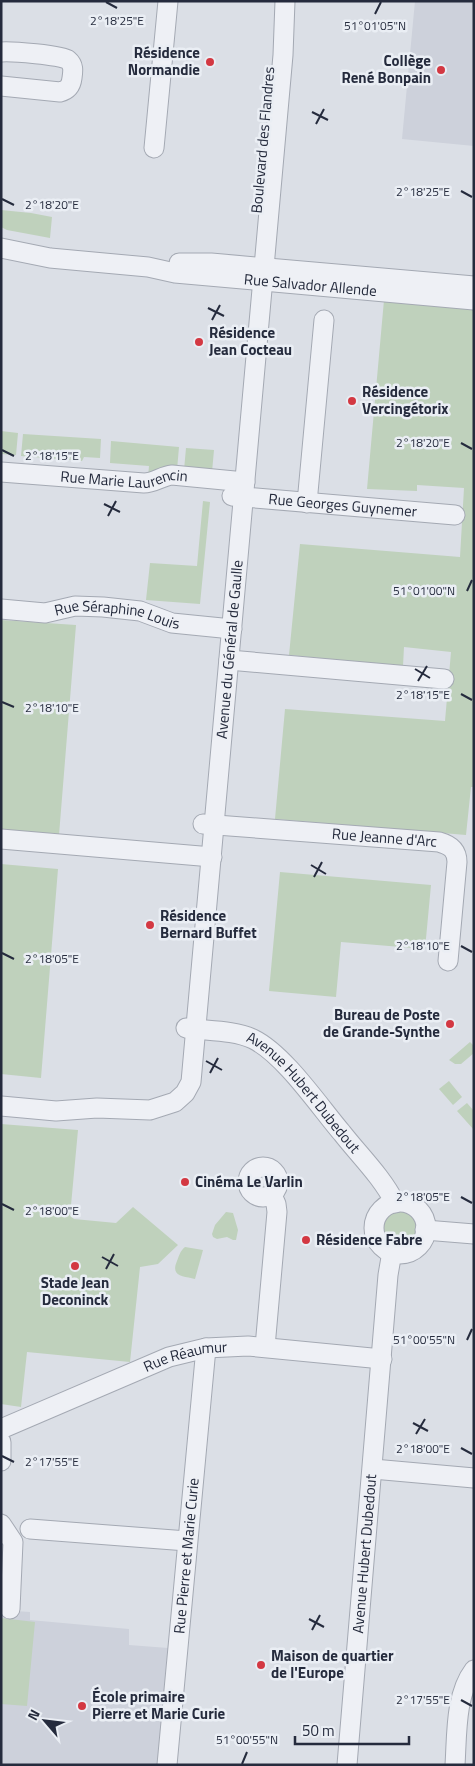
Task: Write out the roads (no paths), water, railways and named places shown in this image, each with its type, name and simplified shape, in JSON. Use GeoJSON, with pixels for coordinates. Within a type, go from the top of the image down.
{"type":"FeatureCollection","features":[{"type":"Feature","properties":{"kind":"street"},"geometry":{"type":"LineString","coordinates":[[154,148],[168,1]]}},
{"type":"Feature","properties":{"kind":"street","name":"Boulevard des Flandres"},"geometry":{"type":"LineString","coordinates":[[257,274],[271,53],[278,1]]}},
{"type":"Feature","properties":{"kind":"street","name":"Boulevard des Flandres"},"geometry":{"type":"LineString","coordinates":[[257,274],[283,55],[285,1]]}},
{"type":"Feature","properties":{"kind":"street"},"geometry":{"type":"LineString","coordinates":[[1,52],[61,57],[70,62],[73,72],[70,85],[66,90],[60,92],[1,86]]}},
{"type":"Feature","properties":{"kind":"street","name":"Rue Salvador Allende"},"geometry":{"type":"LineString","coordinates":[[1,248],[50,258],[148,267],[175,273],[257,274],[474,286]]}},
{"type":"Feature","properties":{"kind":"street","name":"Rue Salvador Allende"},"geometry":{"type":"LineString","coordinates":[[257,274],[474,300]]}},
{"type":"Feature","properties":{"kind":"street","name":"Avenue du Général de Gaulle"},"geometry":{"type":"LineString","coordinates":[[97,1108],[146,1110],[161,1108],[175,1102],[185,1093],[192,1077],[190,1029],[257,274]]}},
{"type":"Feature","properties":{"kind":"street"},"geometry":{"type":"LineString","coordinates":[[307,503],[324,320]]}},
{"type":"Feature","properties":{"kind":"street","name":"Rue Marie Laurencin"},"geometry":{"type":"LineString","coordinates":[[1,472],[144,483],[172,475],[238,489]]}},
{"type":"Feature","properties":{"kind":"street","name":"Rue Georges Guynemer"},"geometry":{"type":"LineString","coordinates":[[238,489],[307,503],[455,515]]}},
{"type":"Feature","properties":{"kind":"street","name":"Rue Séraphine Louis"},"geometry":{"type":"LineString","coordinates":[[1,610],[45,613],[75,606],[93,607],[140,611],[172,623],[226,628]]}},
{"type":"Feature","properties":{"kind":"street","name":"Avenue du Général de Gaulle"},"geometry":{"type":"LineString","coordinates":[[208,824],[229,660],[226,628]]}},
{"type":"Feature","properties":{"kind":"street"},"geometry":{"type":"LineString","coordinates":[[229,660],[444,679]]}},
{"type":"Feature","properties":{"kind":"street","name":"Rue Jeanne d'Arc"},"geometry":{"type":"LineString","coordinates":[[208,824],[439,842],[449,846],[456,853],[457,862],[448,961]]}},
{"type":"Feature","properties":{"kind":"street"},"geometry":{"type":"LineString","coordinates":[[1,839],[205,857]]}},
{"type":"Feature","properties":{"kind":"street","name":"Avenue Hubert Dubedout"},"geometry":{"type":"LineString","coordinates":[[190,1029],[241,1035],[255,1040],[268,1048],[291,1072],[379,1179],[395,1203]]}},
{"type":"Feature","properties":{"kind":"street"},"geometry":{"type":"LineString","coordinates":[[1,1095],[58,1099],[97,1108]]}},
{"type":"Feature","properties":{"kind":"street"},"geometry":{"type":"LineString","coordinates":[[1,1106],[56,1111],[97,1108]]}},
{"type":"Feature","properties":{"kind":"street"},"geometry":{"type":"LineString","coordinates":[[265,1347],[277,1212],[272,1195]]}},
{"type":"Feature","properties":{"kind":"street"},"geometry":{"type":"LineString","coordinates":[[395,1203],[405,1203],[416,1208],[424,1218],[425,1230],[424,1237],[416,1248],[405,1253],[392,1252],[380,1244],[376,1238],[374,1228],[376,1218],[382,1210],[395,1203]]}},
{"type":"Feature","properties":{"kind":"street"},"geometry":{"type":"LineString","coordinates":[[425,1230],[474,1234]]}},
{"type":"Feature","properties":{"kind":"street","name":"Avenue Hubert Dubedout"},"geometry":{"type":"LineString","coordinates":[[347,1765],[388,1275],[392,1252]]}},
{"type":"Feature","properties":{"kind":"street","name":"Rue Réaumur"},"geometry":{"type":"LineString","coordinates":[[1,1429],[169,1358],[206,1348],[238,1345],[382,1359]]}},
{"type":"Feature","properties":{"kind":"street","name":"Rue Pierre et Marie Curie"},"geometry":{"type":"LineString","coordinates":[[167,1765],[206,1348]]}},
{"type":"Feature","properties":{"kind":"street"},"geometry":{"type":"LineString","coordinates":[[1,1442],[1,1461]]}},
{"type":"Feature","properties":{"kind":"street"},"geometry":{"type":"LineString","coordinates":[[373,1469],[474,1478]]}},
{"type":"Feature","properties":{"kind":"street"},"geometry":{"type":"LineString","coordinates":[[1,1524],[13,1542],[10,1609]]}},
{"type":"Feature","properties":{"kind":"street"},"geometry":{"type":"LineString","coordinates":[[30,1529],[187,1542]]}},
{"type":"Feature","properties":{"kind":"street"},"geometry":{"type":"LineString","coordinates":[[455,1765],[462,1697],[466,1683],[474,1670]]}},
{"type":"Feature","properties":{"kind":"place","name":"Résidence Normandie"},"geometry":{"type":"Point","coordinates":[210,62]}},
{"type":"Feature","properties":{"kind":"place","name":"Collège René Bonpain"},"geometry":{"type":"Point","coordinates":[441,70]}},
{"type":"Feature","properties":{"kind":"place","name":"Résidence Jean Cocteau"},"geometry":{"type":"Point","coordinates":[199,342]}},
{"type":"Feature","properties":{"kind":"place","name":"Résidence Vercingétorix"},"geometry":{"type":"Point","coordinates":[352,401]}},
{"type":"Feature","properties":{"kind":"place","name":"Résidence Bernard Buffet"},"geometry":{"type":"Point","coordinates":[150,925]}},
{"type":"Feature","properties":{"kind":"place","name":"Bureau de Poste de Grande-Synthe"},"geometry":{"type":"Point","coordinates":[450,1024]}},
{"type":"Feature","properties":{"kind":"place","name":"Cinéma Le Varlin"},"geometry":{"type":"Point","coordinates":[185,1182]}},
{"type":"Feature","properties":{"kind":"place","name":"Résidence Fabre"},"geometry":{"type":"Point","coordinates":[306,1240]}},
{"type":"Feature","properties":{"kind":"place","name":"Stade Jean Deconinck"},"geometry":{"type":"Point","coordinates":[75,1266]}},
{"type":"Feature","properties":{"kind":"place","name":"Maison de quartier de l'Europe"},"geometry":{"type":"Point","coordinates":[261,1665]}},
{"type":"Feature","properties":{"kind":"place","name":"École primaire Pierre et Marie Curie"},"geometry":{"type":"Point","coordinates":[82,1706]}}]}
